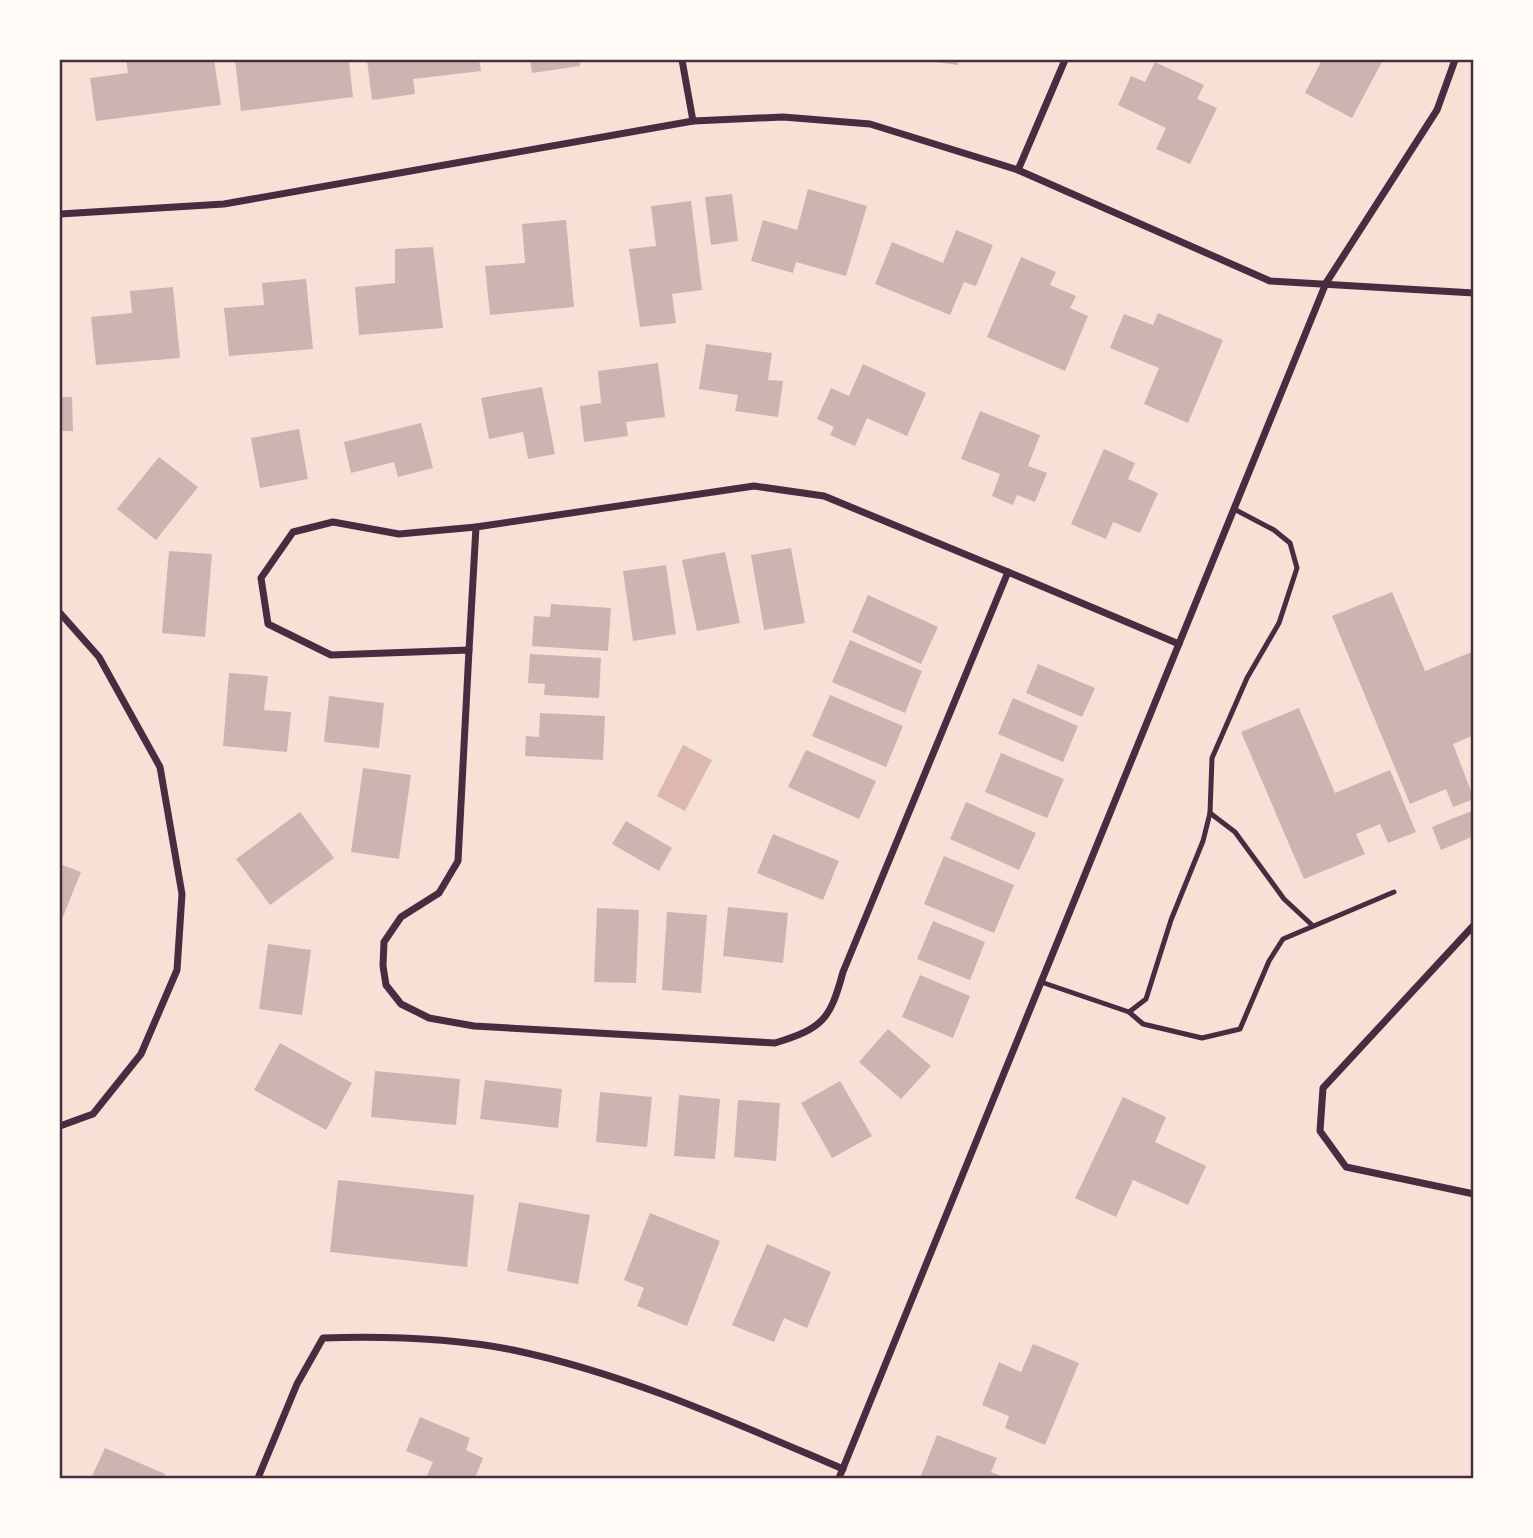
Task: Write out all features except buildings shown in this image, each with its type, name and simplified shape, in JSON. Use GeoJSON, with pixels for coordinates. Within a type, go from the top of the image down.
{"type":"FeatureCollection","features":[{"type":"Feature","properties":{"kind":"street"},"geometry":{"type":"LineString","coordinates":[[682,60],[693,121]]}},
{"type":"Feature","properties":{"kind":"street"},"geometry":{"type":"LineString","coordinates":[[1018,170],[1065,60]]}},
{"type":"Feature","properties":{"kind":"street"},"geometry":{"type":"LineString","coordinates":[[839,1479],[1326,283],[1437,110],[1455,60]]}},
{"type":"Feature","properties":{"kind":"street"},"geometry":{"type":"LineString","coordinates":[[60,214],[224,204],[693,121],[783,117],[870,124],[1018,170],[1270,281],[1474,293]]}},
{"type":"Feature","properties":{"kind":"street"},"geometry":{"type":"LineString","coordinates":[[470,650],[331,655],[268,624],[261,578],[293,532],[333,522],[399,534],[477,527],[754,486],[824,496],[1179,644]]}},
{"type":"Feature","properties":{"kind":"street"},"geometry":{"type":"LineString","coordinates":[[477,527],[458,861],[439,893],[401,917],[384,942],[386,985],[401,1004],[429,1018],[474,1026],[775,1043],[809,1032],[833,1008],[843,972],[1008,572]]}},
{"type":"Feature","properties":{"kind":"street"},"geometry":{"type":"LineString","coordinates":[[60,613],[99,657],[160,767],[182,894],[177,970],[141,1055],[93,1114],[60,1126]]}},
{"type":"Feature","properties":{"kind":"street"},"geometry":{"type":"LineString","coordinates":[[1474,925],[1323,1088],[1320,1131],[1346,1167],[1474,1194]]}},
{"type":"Feature","properties":{"kind":"street"},"geometry":{"type":"LineString","coordinates":[[258,1479],[297,1384],[323,1338],[382,1336],[511,1350],[589,1369],[677,1399],[843,1469]]}},
{"type":"Feature","properties":{"kind":"lane"},"geometry":{"type":"LineString","coordinates":[[1129,1012],[1146,999],[1171,920],[1203,841],[1210,813],[1212,758],[1247,678],[1279,624],[1297,568],[1290,543],[1274,530],[1234,509]]}},
{"type":"Feature","properties":{"kind":"lane"},"geometry":{"type":"LineString","coordinates":[[1210,813],[1234,832],[1284,899],[1312,925]]}},
{"type":"Feature","properties":{"kind":"lane"},"geometry":{"type":"LineString","coordinates":[[1041,982],[1129,1012],[1143,1024],[1202,1038],[1240,1029],[1269,961],[1283,939],[1394,892]]}},
{"type":"Feature","properties":{"kind":"shaded area"},"geometry":{"type":"Polygon","coordinates":[[[683,745],[712,760],[685,811],[657,796],[683,745]]]}}]}
